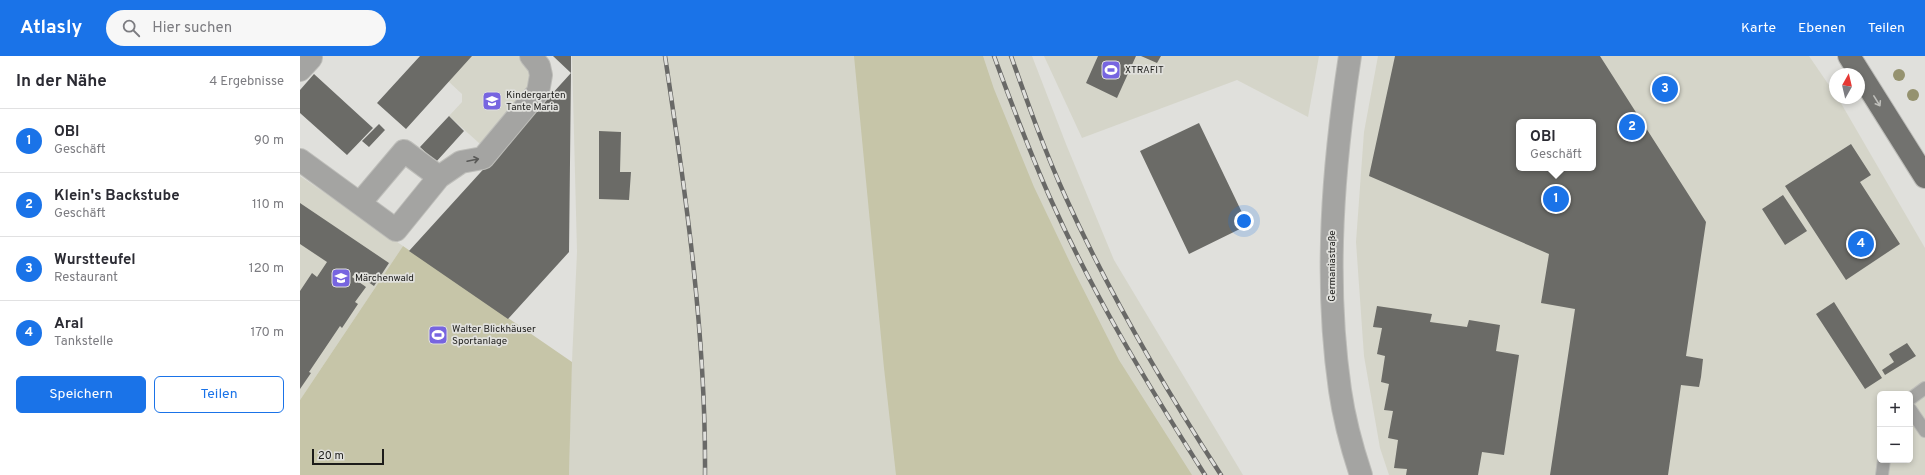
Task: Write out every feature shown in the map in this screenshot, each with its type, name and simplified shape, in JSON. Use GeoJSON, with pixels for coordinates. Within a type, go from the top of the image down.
{"type":"FeatureCollection","features":[{"type":"Feature","properties":{"kind":"main road"},"geometry":{"type":"LineString","coordinates":[[1849,56],[1925,177]]}},
{"type":"Feature","properties":{"kind":"street"},"geometry":{"type":"LineString","coordinates":[[300,160],[396,230],[439,177],[461,162],[483,158],[538,92],[541,75],[539,66],[531,56]]}},
{"type":"Feature","properties":{"kind":"street","name":"Germaniastraße"},"geometry":{"type":"LineString","coordinates":[[1350,56],[1340,119],[1333,208],[1331,297],[1340,391],[1361,475]]}},
{"type":"Feature","properties":{"kind":"street"},"geometry":{"type":"LineString","coordinates":[[360,203],[404,151],[439,177]]}},
{"type":"Feature","properties":{"kind":"lane"},"geometry":{"type":"LineString","coordinates":[[1913,397],[1925,388]]}},
{"type":"Feature","properties":{"kind":"lane"},"geometry":{"type":"LineString","coordinates":[[1913,413],[1925,431]]}},
{"type":"Feature","properties":{"kind":"lane"},"geometry":{"type":"LineString","coordinates":[[1882,475],[1884,463]]}},
{"type":"Feature","properties":{"kind":"shaded area","name":"Kindergarten Tante Maria"},"geometry":{"type":"Polygon","coordinates":[[[421,56],[520,56],[527,63],[531,77],[527,92],[482,144],[449,116],[462,102],[462,94],[421,56]]]}},
{"type":"Feature","properties":{"kind":"shaded area"},"geometry":{"type":"Polygon","coordinates":[[[572,56],[1032,56],[1066,144],[1114,260],[1243,475],[569,475],[571,383],[577,252],[572,56]]]}},
{"type":"Feature","properties":{"kind":"shaded area"},"geometry":{"type":"Polygon","coordinates":[[[1044,56],[1319,56],[1308,117],[1237,80],[1082,138],[1044,56]]]}},
{"type":"Feature","properties":{"kind":"shaded area"},"geometry":{"type":"Polygon","coordinates":[[[1378,56],[1809,56],[1829,85],[1829,104],[1841,104],[1925,248],[1925,475],[1389,475],[1380,448],[1364,356],[1356,242],[1364,132],[1378,56]]]}},
{"type":"Feature","properties":{"kind":"shaded area","name":"Märchenwald"},"geometry":{"type":"Polygon","coordinates":[[[300,176],[403,246],[300,400],[300,176]]]}},
{"type":"Feature","properties":{"kind":"green space"},"geometry":{"type":"Polygon","coordinates":[[[854,56],[983,56],[994,89],[1034,187],[1075,273],[1119,360],[1192,475],[896,475],[884,368],[854,56]]]}},
{"type":"Feature","properties":{"kind":"green space","name":"Walter Blickhäuser Sportanlage"},"geometry":{"type":"Polygon","coordinates":[[[403,246],[572,362],[569,475],[300,475],[300,400],[403,246]]]}},
{"type":"Feature","properties":{"kind":"building"},"geometry":{"type":"Polygon","coordinates":[[[420,56],[472,56],[406,129],[377,103],[420,56]]]}},
{"type":"Feature","properties":{"kind":"building"},"geometry":{"type":"Polygon","coordinates":[[[553,56],[571,56],[571,73],[553,56]]]}},
{"type":"Feature","properties":{"kind":"building","name":"XTRAFIT"},"geometry":{"type":"Polygon","coordinates":[[[1098,56],[1136,56],[1117,98],[1086,83],[1098,56]]]}},
{"type":"Feature","properties":{"kind":"building","name":"XTRAFIT"},"geometry":{"type":"Polygon","coordinates":[[[1141,56],[1161,56],[1157,63],[1141,56]]]}},
{"type":"Feature","properties":{"kind":"building"},"geometry":{"type":"Polygon","coordinates":[[[1395,56],[1600,56],[1706,222],[1686,356],[1703,359],[1701,377],[1699,387],[1681,385],[1668,475],[1550,475],[1575,309],[1541,303],[1549,254],[1369,176],[1395,56]]]}},
{"type":"Feature","properties":{"kind":"building"},"geometry":{"type":"Polygon","coordinates":[[[571,73],[569,252],[508,319],[409,251],[571,73]]]}},
{"type":"Feature","properties":{"kind":"building"},"geometry":{"type":"Polygon","coordinates":[[[314,74],[373,128],[347,155],[300,113],[300,90],[314,74]]]}},
{"type":"Feature","properties":{"kind":"building"},"geometry":{"type":"Polygon","coordinates":[[[449,116],[464,131],[436,162],[420,147],[449,116]]]}},
{"type":"Feature","properties":{"kind":"building"},"geometry":{"type":"Polygon","coordinates":[[[1199,123],[1248,225],[1189,254],[1140,151],[1199,123]]]}},
{"type":"Feature","properties":{"kind":"building"},"geometry":{"type":"Polygon","coordinates":[[[379,124],[385,130],[369,147],[362,141],[379,124]]]}},
{"type":"Feature","properties":{"kind":"building"},"geometry":{"type":"Polygon","coordinates":[[[599,131],[621,132],[620,172],[631,172],[629,200],[599,199],[599,131]]]}},
{"type":"Feature","properties":{"kind":"building"},"geometry":{"type":"Polygon","coordinates":[[[1851,144],[1871,175],[1860,182],[1900,244],[1846,280],[1785,186],[1851,144]]]}},
{"type":"Feature","properties":{"kind":"building"},"geometry":{"type":"Polygon","coordinates":[[[1783,195],[1807,231],[1785,245],[1762,209],[1783,195]]]}},
{"type":"Feature","properties":{"kind":"building","name":"Märchenwald"},"geometry":{"type":"Polygon","coordinates":[[[300,203],[389,263],[374,286],[355,273],[352,277],[366,287],[355,302],[358,304],[342,328],[340,326],[309,372],[311,373],[300,389],[300,291],[312,273],[317,277],[327,262],[300,244],[300,203]]]}},
{"type":"Feature","properties":{"kind":"building"},"geometry":{"type":"Polygon","coordinates":[[[1834,302],[1882,378],[1865,389],[1816,314],[1834,302]]]}},
{"type":"Feature","properties":{"kind":"building"},"geometry":{"type":"Polygon","coordinates":[[[1377,306],[1432,314],[1430,322],[1467,327],[1469,320],[1500,325],[1496,351],[1519,355],[1504,455],[1482,452],[1478,475],[1406,475],[1407,469],[1394,468],[1398,440],[1388,438],[1393,411],[1384,410],[1389,384],[1381,382],[1385,356],[1377,354],[1382,328],[1373,327],[1377,306]]]}},
{"type":"Feature","properties":{"kind":"building"},"geometry":{"type":"Polygon","coordinates":[[[1907,343],[1916,356],[1885,375],[1882,370],[1894,362],[1889,354],[1907,343]]]}},
{"type":"Feature","properties":{"kind":"railway"},"geometry":{"type":"LineString","coordinates":[[665,56],[687,212],[698,317],[702,370],[705,475]]}},
{"type":"Feature","properties":{"kind":"railway"},"geometry":{"type":"LineString","coordinates":[[994,56],[1021,129],[1043,182],[1085,271],[1143,375],[1205,475]]}},
{"type":"Feature","properties":{"kind":"railway"},"geometry":{"type":"LineString","coordinates":[[1011,56],[1051,163],[1100,269],[1158,374],[1221,475]]}},
{"type":"Feature","properties":{"kind":"place","name":"XTRAFIT"},"geometry":{"type":"Point","coordinates":[1111,70]}},
{"type":"Feature","properties":{"kind":"place","name":"Wurstteufel"},"geometry":{"type":"Point","coordinates":[1665,89]}},
{"type":"Feature","properties":{"kind":"place","name":"Kindergarten Tante Maria"},"geometry":{"type":"Point","coordinates":[492,101]}},
{"type":"Feature","properties":{"kind":"place","name":"Klein's Backstube"},"geometry":{"type":"Point","coordinates":[1632,127]}},
{"type":"Feature","properties":{"kind":"place","name":"OBI"},"geometry":{"type":"Point","coordinates":[1556,199]}},
{"type":"Feature","properties":{"kind":"place","name":"Aral"},"geometry":{"type":"Point","coordinates":[1861,244]}},
{"type":"Feature","properties":{"kind":"place","name":"Märchenwald"},"geometry":{"type":"Point","coordinates":[341,278]}},
{"type":"Feature","properties":{"kind":"place","name":"Walter Blickhäuser Sportanlage"},"geometry":{"type":"Point","coordinates":[438,335]}}]}
